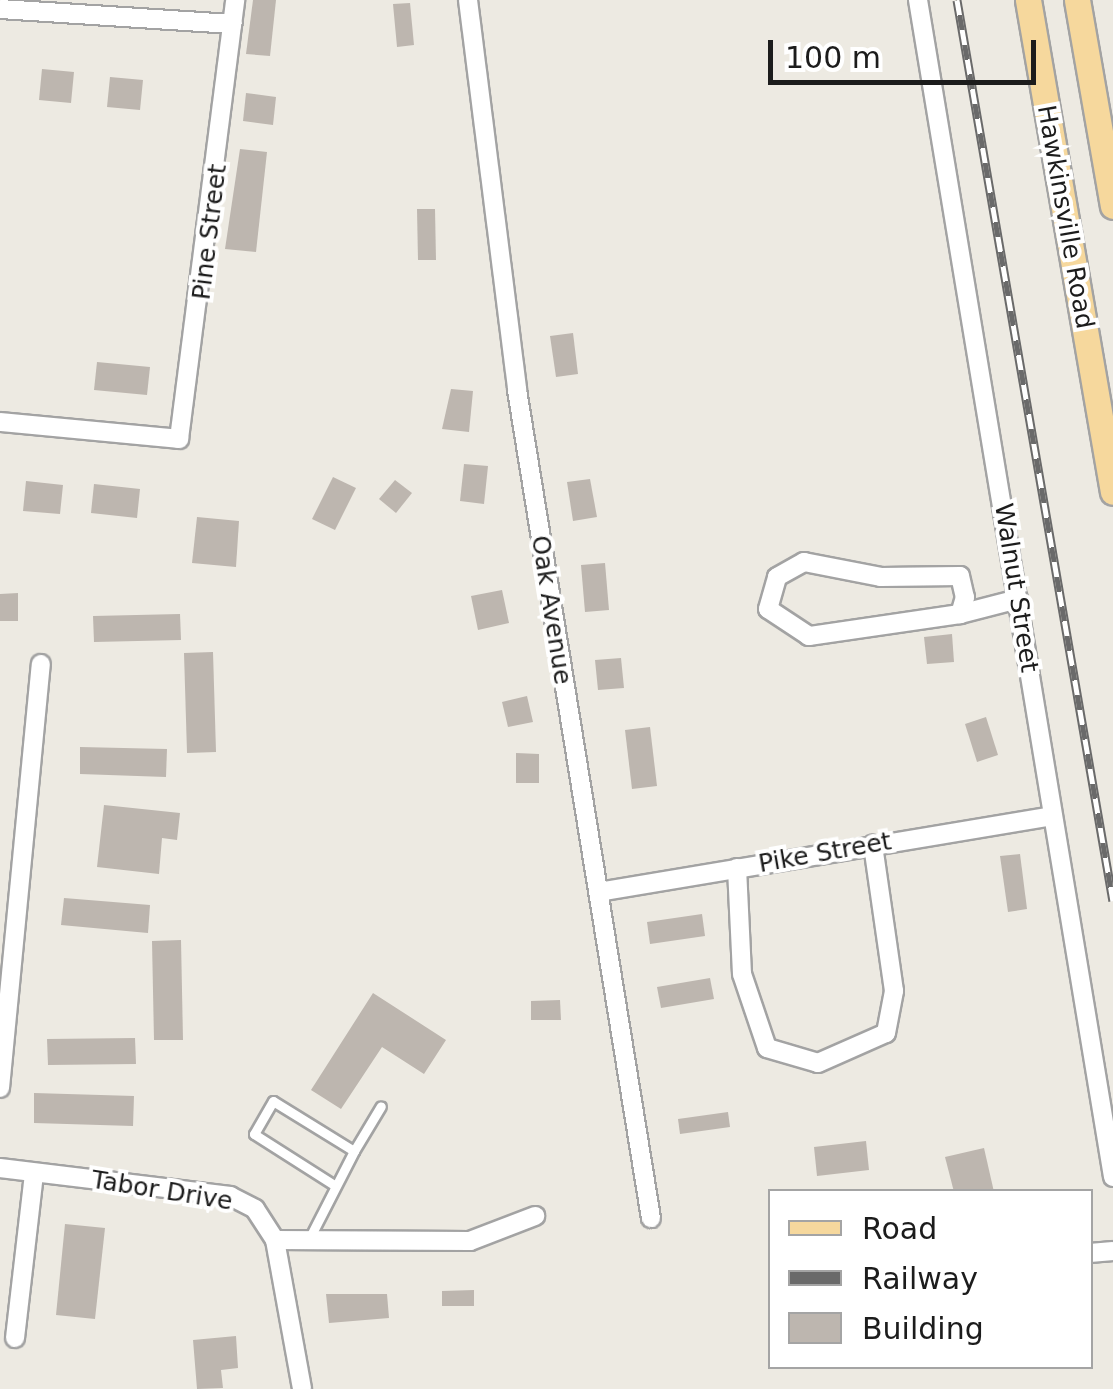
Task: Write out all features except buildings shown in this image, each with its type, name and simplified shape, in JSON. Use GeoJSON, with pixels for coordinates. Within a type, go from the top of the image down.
{"type":"FeatureCollection","features":[{"type":"Feature","properties":{"kind":"main road","name":"Hawkinsville Road"},"geometry":{"type":"LineString","coordinates":[[1028,0],[1113,492]]}},
{"type":"Feature","properties":{"kind":"main road","name":"Hawkinsville Road"},"geometry":{"type":"LineString","coordinates":[[1077,0],[1113,206]]}},
{"type":"Feature","properties":{"kind":"street","name":"Pine Street"},"geometry":{"type":"LineString","coordinates":[[0,422],[178,439],[187,420],[236,0]]}},
{"type":"Feature","properties":{"kind":"street","name":"Oak Avenue"},"geometry":{"type":"LineString","coordinates":[[468,0],[517,390],[651,1218]]}},
{"type":"Feature","properties":{"kind":"street","name":"Walnut Street"},"geometry":{"type":"LineString","coordinates":[[918,0],[1113,1177]]}},
{"type":"Feature","properties":{"kind":"street"},"geometry":{"type":"LineString","coordinates":[[0,9],[233,24]]}},
{"type":"Feature","properties":{"kind":"street"},"geometry":{"type":"LineString","coordinates":[[960,614],[960,576],[881,578],[824,562],[777,577],[768,608],[809,636],[960,614],[1018,599]]}},
{"type":"Feature","properties":{"kind":"street"},"geometry":{"type":"LineString","coordinates":[[0,1088],[41,664]]}},
{"type":"Feature","properties":{"kind":"street","name":"Pike Street"},"geometry":{"type":"LineString","coordinates":[[599,892],[1051,816]]}},
{"type":"Feature","properties":{"kind":"street"},"geometry":{"type":"LineString","coordinates":[[737,868],[742,974],[767,1048],[818,1064],[886,1033],[894,991],[872,845]]}},
{"type":"Feature","properties":{"kind":"street","name":"Tabor Drive"},"geometry":{"type":"LineString","coordinates":[[0,1168],[230,1196],[255,1209],[275,1240]]}},
{"type":"Feature","properties":{"kind":"street"},"geometry":{"type":"LineString","coordinates":[[15,1338],[34,1173]]}},
{"type":"Feature","properties":{"kind":"street"},"geometry":{"type":"LineString","coordinates":[[302,1389],[275,1240],[470,1241],[536,1216]]}},
{"type":"Feature","properties":{"kind":"lane"},"geometry":{"type":"LineString","coordinates":[[334,1185],[254,1134],[274,1101],[354,1151]]}},
{"type":"Feature","properties":{"kind":"lane"},"geometry":{"type":"LineString","coordinates":[[309,1239],[334,1185],[382,1106]]}},
{"type":"Feature","properties":{"kind":"railway"},"geometry":{"type":"LineString","coordinates":[[957,0],[1113,901]]}}]}
